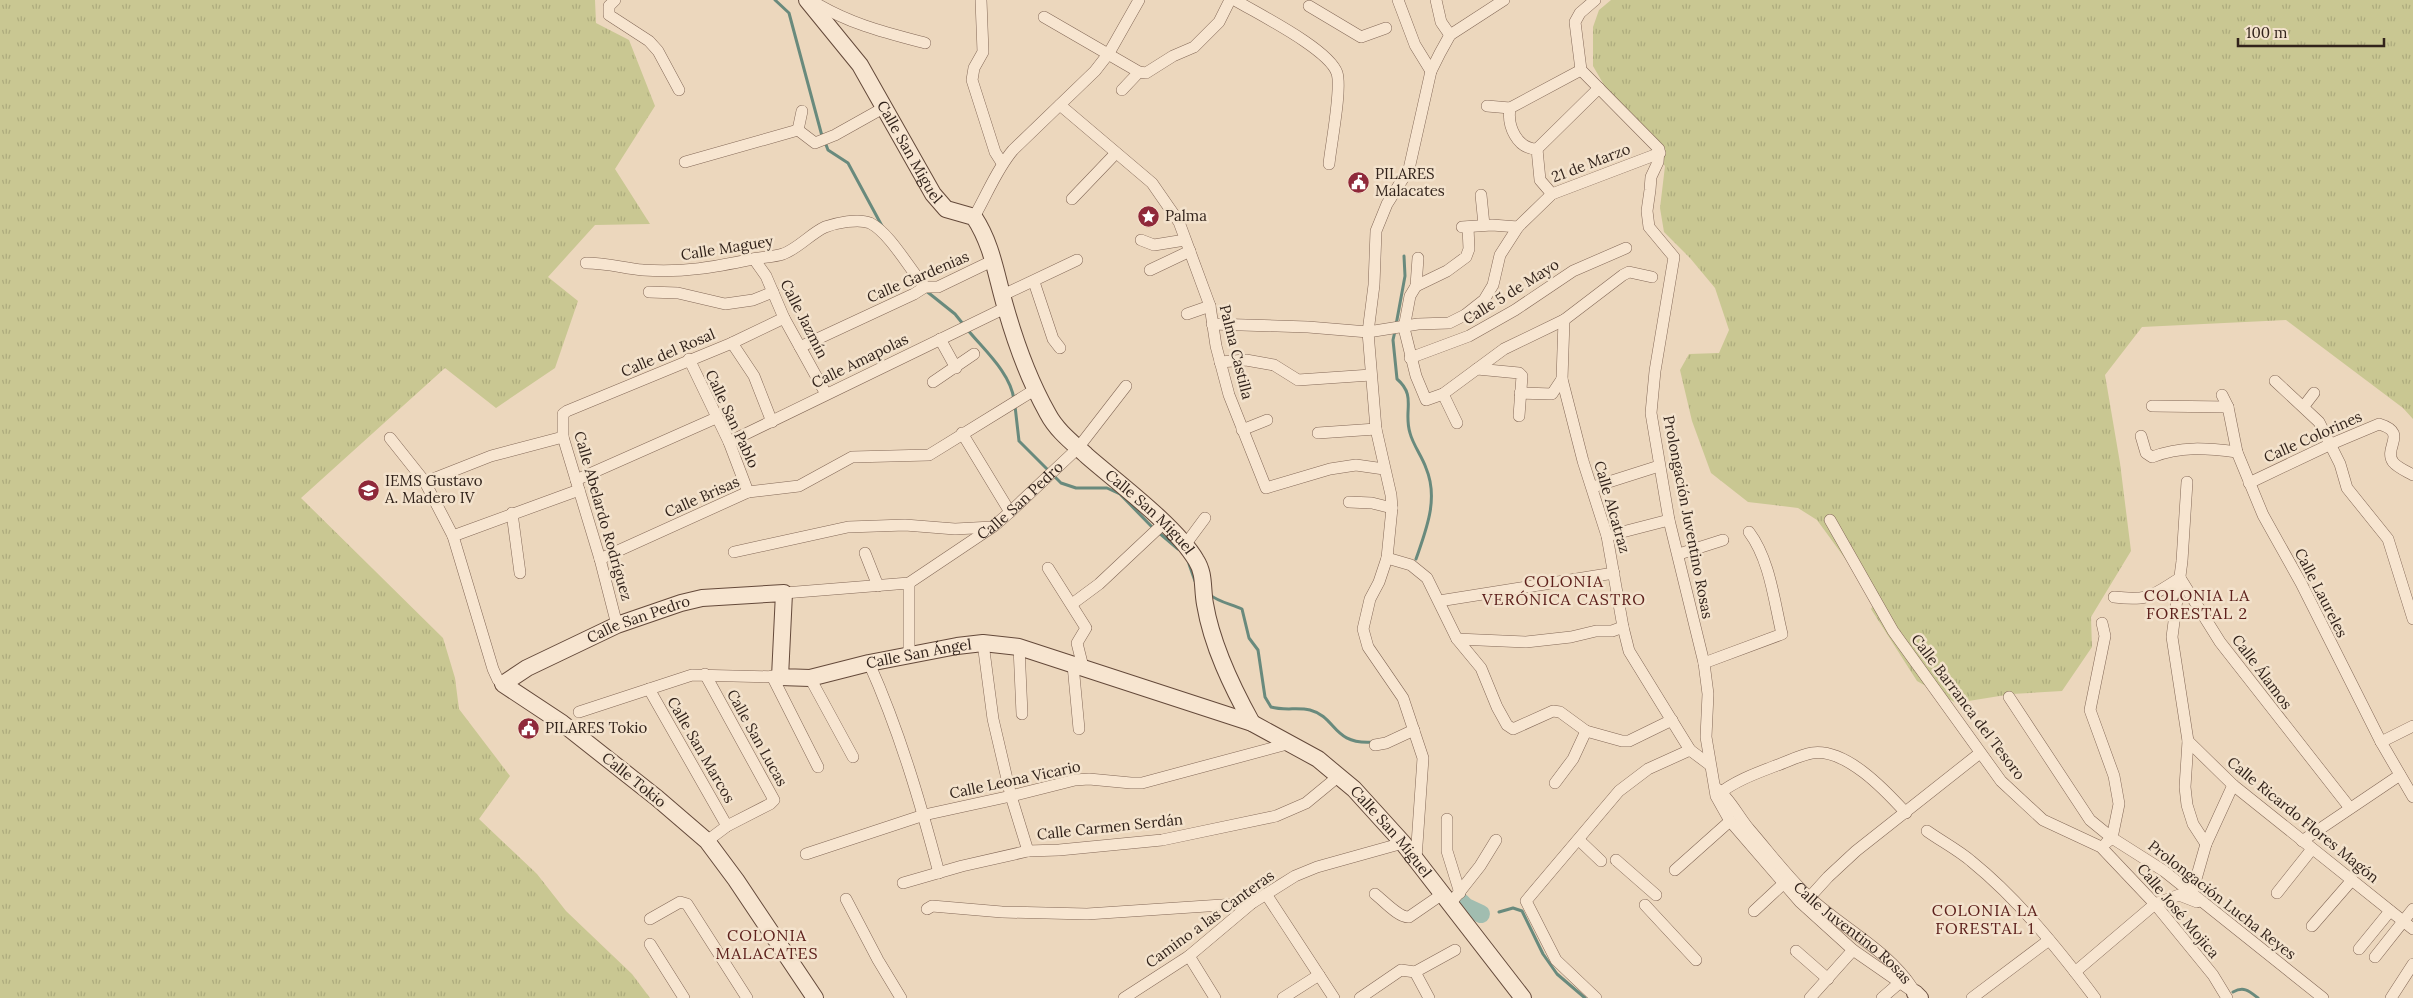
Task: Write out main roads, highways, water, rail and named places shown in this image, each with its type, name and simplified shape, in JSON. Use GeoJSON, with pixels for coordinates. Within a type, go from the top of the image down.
{"type":"FeatureCollection","features":[{"type":"Feature","properties":{"kind":"waterway"},"geometry":{"type":"LineString","coordinates":[[775,0],[789,13],[822,136]]}},
{"type":"Feature","properties":{"kind":"waterway"},"geometry":{"type":"LineString","coordinates":[[825,142],[828,150],[848,163],[882,226]]}},
{"type":"Feature","properties":{"kind":"waterway"},"geometry":{"type":"LineString","coordinates":[[1396,325],[1405,276],[1404,256]]}},
{"type":"Feature","properties":{"kind":"waterway"},"geometry":{"type":"LineString","coordinates":[[925,290],[955,314],[963,324]]}},
{"type":"Feature","properties":{"kind":"waterway"},"geometry":{"type":"LineString","coordinates":[[967,329],[1008,380],[1014,400]]}},
{"type":"Feature","properties":{"kind":"waterway"},"geometry":{"type":"LineString","coordinates":[[1395,331],[1393,340],[1397,379],[1403,385],[1408,398],[1408,425],[1410,433],[1430,480],[1430,514],[1416,559]]}},
{"type":"Feature","properties":{"kind":"waterway"},"geometry":{"type":"LineString","coordinates":[[1015,406],[1019,441],[1061,483],[1076,488],[1107,488],[1120,494],[1153,528]]}},
{"type":"Feature","properties":{"kind":"waterway"},"geometry":{"type":"LineString","coordinates":[[1158,532],[1178,549]]}},
{"type":"Feature","properties":{"kind":"waterway"},"geometry":{"type":"LineString","coordinates":[[1189,564],[1195,581]]}},
{"type":"Feature","properties":{"kind":"waterway"},"geometry":{"type":"LineString","coordinates":[[1209,594],[1220,601],[1242,609],[1249,638],[1258,650],[1265,697],[1271,707],[1310,710],[1325,718],[1342,735],[1360,742],[1373,742]]}},
{"type":"Feature","properties":{"kind":"waterway"},"geometry":{"type":"LineString","coordinates":[[1461,902],[1466,907],[1481,914]]}},
{"type":"Feature","properties":{"kind":"waterway"},"geometry":{"type":"LineString","coordinates":[[1499,912],[1513,908],[1522,911],[1543,954],[1557,974],[1585,998]]}},
{"type":"Feature","properties":{"kind":"waterway"},"geometry":{"type":"LineString","coordinates":[[2233,992],[2243,989],[2258,998]]}},
{"type":"Feature","properties":{"kind":"place","name":"PILARES Malacates"},"geometry":{"type":"Point","coordinates":[1359,183]}},
{"type":"Feature","properties":{"kind":"place","name":"Palma"},"geometry":{"type":"Point","coordinates":[1149,216]}},
{"type":"Feature","properties":{"kind":"place","name":"IEMS Gustavo A. Madero IV"},"geometry":{"type":"Point","coordinates":[369,490]}},
{"type":"Feature","properties":{"kind":"place","name":"PILARES Tokio"},"geometry":{"type":"Point","coordinates":[529,728]}},
{"type":"Feature","properties":{"kind":"district","name":"COLONIA VERÓNICA CASTRO"},"geometry":{"type":"Point","coordinates":[1564,590]}},
{"type":"Feature","properties":{"kind":"district","name":"COLONIA LA FORESTAL 2"},"geometry":{"type":"Point","coordinates":[2197,604]}},
{"type":"Feature","properties":{"kind":"district","name":"COLONIA LA FORESTAL 1"},"geometry":{"type":"Point","coordinates":[1985,919]}},
{"type":"Feature","properties":{"kind":"district","name":"COLONIA MALACATES"},"geometry":{"type":"Point","coordinates":[767,944]}}]}
